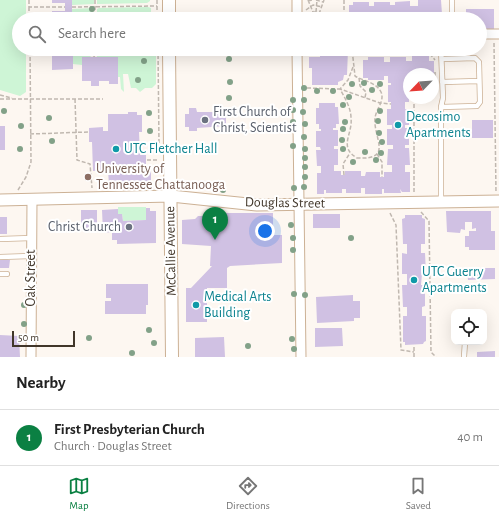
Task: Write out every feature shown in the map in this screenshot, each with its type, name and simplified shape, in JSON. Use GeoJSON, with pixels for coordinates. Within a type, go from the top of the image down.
{"type":"FeatureCollection","features":[{"type":"Feature","properties":{"kind":"main road"},"geometry":{"type":"LineString","coordinates":[[169,0],[169,12]]}},
{"type":"Feature","properties":{"kind":"main road","name":"McCallie Avenue"},"geometry":{"type":"LineString","coordinates":[[169,56],[172,357]]}},
{"type":"Feature","properties":{"kind":"street"},"geometry":{"type":"LineString","coordinates":[[297,0],[299,12]]}},
{"type":"Feature","properties":{"kind":"street"},"geometry":{"type":"LineString","coordinates":[[487,36],[497,38]]}},
{"type":"Feature","properties":{"kind":"street"},"geometry":{"type":"LineString","coordinates":[[297,56],[301,357]]}},
{"type":"Feature","properties":{"kind":"street","name":"Douglas Street"},"geometry":{"type":"LineString","coordinates":[[0,200],[171,196],[257,205],[498,201]]}},
{"type":"Feature","properties":{"kind":"street","name":"Oak Street"},"geometry":{"type":"LineString","coordinates":[[31,357],[32,199]]}},
{"type":"Feature","properties":{"kind":"lane"},"geometry":{"type":"LineString","coordinates":[[452,0],[452,12]]}},
{"type":"Feature","properties":{"kind":"lane"},"geometry":{"type":"LineString","coordinates":[[441,107],[479,104],[479,62],[475,58],[442,58],[441,107],[441,202]]}},
{"type":"Feature","properties":{"kind":"lane"},"geometry":{"type":"LineString","coordinates":[[442,82],[479,81]]}},
{"type":"Feature","properties":{"kind":"lane"},"geometry":{"type":"LineString","coordinates":[[0,239],[32,238]]}},
{"type":"Feature","properties":{"kind":"lane"},"geometry":{"type":"LineString","coordinates":[[0,257],[32,256]]}},
{"type":"Feature","properties":{"kind":"lane"},"geometry":{"type":"LineString","coordinates":[[0,274],[7,274]]}},
{"type":"Feature","properties":{"kind":"lane"},"geometry":{"type":"LineString","coordinates":[[464,357],[465,345]]}},
{"type":"Feature","properties":{"kind":"path"},"geometry":{"type":"LineString","coordinates":[[29,0],[29,12]]}},
{"type":"Feature","properties":{"kind":"path"},"geometry":{"type":"LineString","coordinates":[[95,0],[95,12]]}},
{"type":"Feature","properties":{"kind":"path"},"geometry":{"type":"LineString","coordinates":[[157,0],[157,12]]}},
{"type":"Feature","properties":{"kind":"path"},"geometry":{"type":"LineString","coordinates":[[312,0],[308,1],[313,12],[316,12],[317,0],[324,1],[320,12]]}},
{"type":"Feature","properties":{"kind":"path"},"geometry":{"type":"LineString","coordinates":[[344,0],[344,12]]}},
{"type":"Feature","properties":{"kind":"path"},"geometry":{"type":"LineString","coordinates":[[304,12],[310,6],[317,5],[322,7]]}},
{"type":"Feature","properties":{"kind":"path"},"geometry":{"type":"LineString","coordinates":[[72,7],[157,6]]}},
{"type":"Feature","properties":{"kind":"path"},"geometry":{"type":"LineString","coordinates":[[29,7],[64,7]]}},
{"type":"Feature","properties":{"kind":"path"},"geometry":{"type":"LineString","coordinates":[[497,38],[498,201]]}},
{"type":"Feature","properties":{"kind":"path"},"geometry":{"type":"LineString","coordinates":[[16,193],[26,177],[31,162],[30,56]]}},
{"type":"Feature","properties":{"kind":"path"},"geometry":{"type":"LineString","coordinates":[[158,56],[159,152]]}},
{"type":"Feature","properties":{"kind":"path"},"geometry":{"type":"LineString","coordinates":[[350,153],[360,158],[371,157],[377,154],[380,146],[375,120],[380,103],[381,92],[377,86],[359,78],[354,73],[353,56]]}},
{"type":"Feature","properties":{"kind":"path"},"geometry":{"type":"LineString","coordinates":[[432,56],[435,63]]}},
{"type":"Feature","properties":{"kind":"path"},"geometry":{"type":"LineString","coordinates":[[340,89],[348,80],[354,66]]}},
{"type":"Feature","properties":{"kind":"path"},"geometry":{"type":"LineString","coordinates":[[359,78],[360,86],[366,92],[365,98]]}},
{"type":"Feature","properties":{"kind":"path"},"geometry":{"type":"LineString","coordinates":[[306,88],[340,89],[380,103],[391,104]]}},
{"type":"Feature","properties":{"kind":"path"},"geometry":{"type":"LineString","coordinates":[[340,89],[348,104],[352,118],[347,140],[350,153],[343,164],[344,175]]}},
{"type":"Feature","properties":{"kind":"path"},"geometry":{"type":"LineString","coordinates":[[0,95],[14,99]]}},
{"type":"Feature","properties":{"kind":"path"},"geometry":{"type":"LineString","coordinates":[[0,99],[103,99]]}},
{"type":"Feature","properties":{"kind":"path"},"geometry":{"type":"LineString","coordinates":[[75,100],[77,160],[90,164],[92,198]]}},
{"type":"Feature","properties":{"kind":"path"},"geometry":{"type":"LineString","coordinates":[[414,104],[414,194]]}},
{"type":"Feature","properties":{"kind":"path"},"geometry":{"type":"LineString","coordinates":[[30,134],[88,132]]}},
{"type":"Feature","properties":{"kind":"path"},"geometry":{"type":"LineString","coordinates":[[377,154],[382,162],[382,177]]}},
{"type":"Feature","properties":{"kind":"path"},"geometry":{"type":"LineString","coordinates":[[147,160],[159,160],[159,167]]}},
{"type":"Feature","properties":{"kind":"path"},"geometry":{"type":"LineString","coordinates":[[389,210],[390,216],[396,225],[401,350],[414,352]]}},
{"type":"Feature","properties":{"kind":"path"},"geometry":{"type":"LineString","coordinates":[[419,210],[428,221],[430,352],[436,357]]}},
{"type":"Feature","properties":{"kind":"path"},"geometry":{"type":"LineString","coordinates":[[414,347],[414,357]]}},
{"type":"Feature","properties":{"kind":"green space"},"geometry":{"type":"Polygon","coordinates":[[[0,0],[26,0],[26,12],[12,12],[12,56],[26,56],[26,92],[20,96],[0,90],[0,0]]]}},
{"type":"Feature","properties":{"kind":"green space"},"geometry":{"type":"Polygon","coordinates":[[[72,0],[94,0],[94,4],[72,5],[72,0]]]}},
{"type":"Feature","properties":{"kind":"green space"},"geometry":{"type":"Polygon","coordinates":[[[97,0],[150,1],[147,3],[97,4],[97,0]]]}},
{"type":"Feature","properties":{"kind":"green space"},"geometry":{"type":"Polygon","coordinates":[[[148,7],[151,8],[151,12],[97,12],[97,9],[148,7]]]}},
{"type":"Feature","properties":{"kind":"green space"},"geometry":{"type":"Polygon","coordinates":[[[93,8],[93,12],[72,12],[72,9],[93,8]]]}},
{"type":"Feature","properties":{"kind":"green space"},"geometry":{"type":"Polygon","coordinates":[[[73,56],[91,56],[82,57],[82,65],[73,64],[73,56]]]}},
{"type":"Feature","properties":{"kind":"green space"},"geometry":{"type":"Polygon","coordinates":[[[156,56],[156,84],[152,88],[145,88],[140,92],[136,88],[131,88],[128,74],[123,74],[124,92],[121,89],[120,77],[118,77],[117,57],[97,57],[156,56]]]}},
{"type":"Feature","properties":{"kind":"green space"},"geometry":{"type":"Polygon","coordinates":[[[118,207],[146,207],[146,220],[123,221],[122,214],[118,214],[118,207]]]}},
{"type":"Feature","properties":{"kind":"building"},"geometry":{"type":"Polygon","coordinates":[[[52,0],[72,0],[72,12],[52,12],[65,11],[65,3],[52,3],[52,0]]]}},
{"type":"Feature","properties":{"kind":"building"},"geometry":{"type":"Polygon","coordinates":[[[418,0],[441,0],[442,12],[349,12],[349,5],[353,5],[353,2],[369,2],[369,6],[374,6],[374,2],[390,2],[390,5],[395,5],[395,2],[410,1],[410,6],[418,6],[418,0]]]}},
{"type":"Feature","properties":{"kind":"building"},"geometry":{"type":"Polygon","coordinates":[[[466,9],[494,9],[494,29],[487,29],[487,12],[466,12],[466,9]]]}},
{"type":"Feature","properties":{"kind":"building"},"geometry":{"type":"Polygon","coordinates":[[[52,56],[73,56],[73,69],[52,70],[52,56]]]}},
{"type":"Feature","properties":{"kind":"building"},"geometry":{"type":"Polygon","coordinates":[[[348,56],[347,75],[344,75],[343,80],[338,82],[338,85],[312,85],[312,68],[309,68],[309,57],[348,56]]]}},
{"type":"Feature","properties":{"kind":"building","name":"Decosimo Apartments"},"geometry":{"type":"Polygon","coordinates":[[[412,56],[429,56],[429,61],[434,61],[434,68],[403,68],[403,104],[405,104],[405,109],[409,109],[409,125],[405,125],[405,128],[409,128],[409,145],[405,145],[405,148],[409,148],[410,165],[405,165],[405,172],[410,172],[410,192],[402,192],[400,189],[401,193],[384,193],[384,189],[382,189],[382,194],[365,194],[365,188],[361,188],[361,193],[346,193],[346,189],[342,189],[342,193],[326,193],[326,190],[324,190],[324,194],[317,194],[317,173],[321,173],[321,166],[317,166],[316,150],[321,150],[320,147],[316,147],[316,131],[321,131],[321,129],[319,129],[319,124],[316,124],[316,108],[319,108],[319,103],[335,103],[335,107],[338,107],[339,124],[336,124],[336,128],[333,128],[333,130],[338,130],[338,146],[334,146],[334,149],[338,149],[338,165],[334,165],[334,171],[341,171],[341,175],[345,175],[345,171],[361,171],[361,176],[365,176],[366,172],[380,172],[380,177],[384,177],[384,172],[392,172],[392,165],[387,165],[388,149],[393,149],[393,145],[387,145],[387,129],[392,129],[392,125],[387,125],[387,109],[391,109],[391,102],[388,102],[388,85],[391,85],[391,83],[388,83],[388,76],[384,76],[384,80],[368,80],[368,78],[363,78],[363,60],[368,60],[368,57],[384,57],[384,62],[390,62],[390,57],[406,57],[406,61],[412,61],[412,56]]]}},
{"type":"Feature","properties":{"kind":"building"},"geometry":{"type":"Polygon","coordinates":[[[82,57],[118,57],[118,84],[109,84],[109,81],[99,81],[99,86],[91,86],[91,81],[82,81],[82,57]]]}},
{"type":"Feature","properties":{"kind":"building","name":"First Church of Christ, Scientist"},"geometry":{"type":"Polygon","coordinates":[[[189,108],[196,108],[197,112],[226,112],[226,126],[197,128],[197,131],[189,131],[189,127],[185,127],[185,114],[189,114],[189,108]]]}},
{"type":"Feature","properties":{"kind":"building","name":"UTC Fletcher Hall"},"geometry":{"type":"Polygon","coordinates":[[[128,112],[137,112],[137,115],[142,115],[142,132],[139,132],[140,155],[146,155],[146,168],[151,168],[151,182],[109,185],[108,170],[93,171],[92,142],[89,142],[89,128],[103,127],[103,131],[108,131],[108,114],[128,114],[128,112]]]}},
{"type":"Feature","properties":{"kind":"building"},"geometry":{"type":"Polygon","coordinates":[[[472,120],[493,120],[493,138],[472,138],[472,120]]]}},
{"type":"Feature","properties":{"kind":"building"},"geometry":{"type":"Polygon","coordinates":[[[0,126],[5,126],[5,150],[0,150],[0,126]]]}},
{"type":"Feature","properties":{"kind":"building","name":"Christ Church"},"geometry":{"type":"Polygon","coordinates":[[[146,208],[150,208],[150,211],[156,211],[156,243],[117,244],[117,240],[112,240],[112,232],[103,233],[102,210],[118,209],[118,214],[122,214],[123,221],[146,220],[146,208]]]}},
{"type":"Feature","properties":{"kind":"building"},"geometry":{"type":"Polygon","coordinates":[[[81,210],[97,210],[97,230],[81,230],[81,210]]]}},
{"type":"Feature","properties":{"kind":"building"},"geometry":{"type":"Polygon","coordinates":[[[446,211],[491,211],[491,231],[495,231],[495,250],[469,250],[469,247],[465,247],[465,236],[469,236],[469,231],[476,231],[476,228],[472,229],[472,222],[465,222],[465,230],[461,229],[460,233],[447,232],[446,211]]]}},
{"type":"Feature","properties":{"kind":"building"},"geometry":{"type":"Polygon","coordinates":[[[218,213],[273,213],[273,235],[282,235],[282,263],[230,266],[227,268],[227,288],[207,288],[207,322],[186,322],[186,288],[191,288],[212,266],[210,266],[211,246],[182,244],[182,220],[195,219],[198,216],[215,216],[219,220],[218,213]]]}},
{"type":"Feature","properties":{"kind":"building"},"geometry":{"type":"Polygon","coordinates":[[[313,214],[340,214],[340,228],[313,228],[313,214]]]}},
{"type":"Feature","properties":{"kind":"building","name":"UTC Guerry Apartments"},"geometry":{"type":"Polygon","coordinates":[[[405,215],[422,215],[422,218],[425,219],[425,244],[421,244],[421,253],[425,253],[426,274],[422,274],[421,285],[425,285],[425,306],[422,307],[422,316],[426,316],[426,341],[423,344],[405,345],[405,342],[403,342],[403,316],[407,316],[407,307],[403,307],[402,285],[407,285],[407,274],[402,274],[402,253],[407,254],[407,244],[403,244],[402,219],[405,218],[405,215]]]}},
{"type":"Feature","properties":{"kind":"building"},"geometry":{"type":"Polygon","coordinates":[[[0,217],[7,217],[7,234],[0,234],[0,217]]]}},
{"type":"Feature","properties":{"kind":"building"},"geometry":{"type":"Polygon","coordinates":[[[0,259],[10,260],[9,268],[0,268],[0,259]]]}},
{"type":"Feature","properties":{"kind":"building"},"geometry":{"type":"Polygon","coordinates":[[[467,268],[495,268],[495,279],[468,280],[467,268]]]}},
{"type":"Feature","properties":{"kind":"building"},"geometry":{"type":"Polygon","coordinates":[[[106,284],[148,284],[148,305],[146,305],[146,314],[105,314],[105,301],[111,301],[111,298],[106,298],[106,284]]]}},
{"type":"Feature","properties":{"kind":"building"},"geometry":{"type":"Polygon","coordinates":[[[353,295],[353,301],[360,301],[360,318],[354,318],[354,321],[317,323],[316,297],[353,295]]]}},
{"type":"Feature","properties":{"kind":"building"},"geometry":{"type":"Polygon","coordinates":[[[315,328],[342,328],[343,346],[315,347],[315,328]]]}},
{"type":"Feature","properties":{"kind":"building"},"geometry":{"type":"Polygon","coordinates":[[[0,335],[19,336],[20,357],[0,357],[0,335]]]}},
{"type":"Feature","properties":{"kind":"building"},"geometry":{"type":"Polygon","coordinates":[[[224,337],[225,357],[195,357],[195,338],[224,337]]]}},
{"type":"Feature","properties":{"kind":"building"},"geometry":{"type":"Polygon","coordinates":[[[495,351],[495,357],[477,357],[477,352],[495,351]]]}},
{"type":"Feature","properties":{"kind":"place","name":"First Church of Christ, Scientist"},"geometry":{"type":"Point","coordinates":[205,120]}},
{"type":"Feature","properties":{"kind":"place","name":"Decosimo Apartments"},"geometry":{"type":"Point","coordinates":[398,125]}},
{"type":"Feature","properties":{"kind":"place","name":"UTC Fletcher Hall"},"geometry":{"type":"Point","coordinates":[116,149]}},
{"type":"Feature","properties":{"kind":"place","name":"University of Tennessee Chattanooga"},"geometry":{"type":"Point","coordinates":[88,177]}},
{"type":"Feature","properties":{"kind":"place","name":"Christ Church"},"geometry":{"type":"Point","coordinates":[129,227]}},
{"type":"Feature","properties":{"kind":"place","name":"First Presbyterian Church"},"geometry":{"type":"Point","coordinates":[215,240]}},
{"type":"Feature","properties":{"kind":"place","name":"UTC Guerry Apartments"},"geometry":{"type":"Point","coordinates":[414,280]}},
{"type":"Feature","properties":{"kind":"place","name":"Medical Arts Building"},"geometry":{"type":"Point","coordinates":[196,305]}}]}
